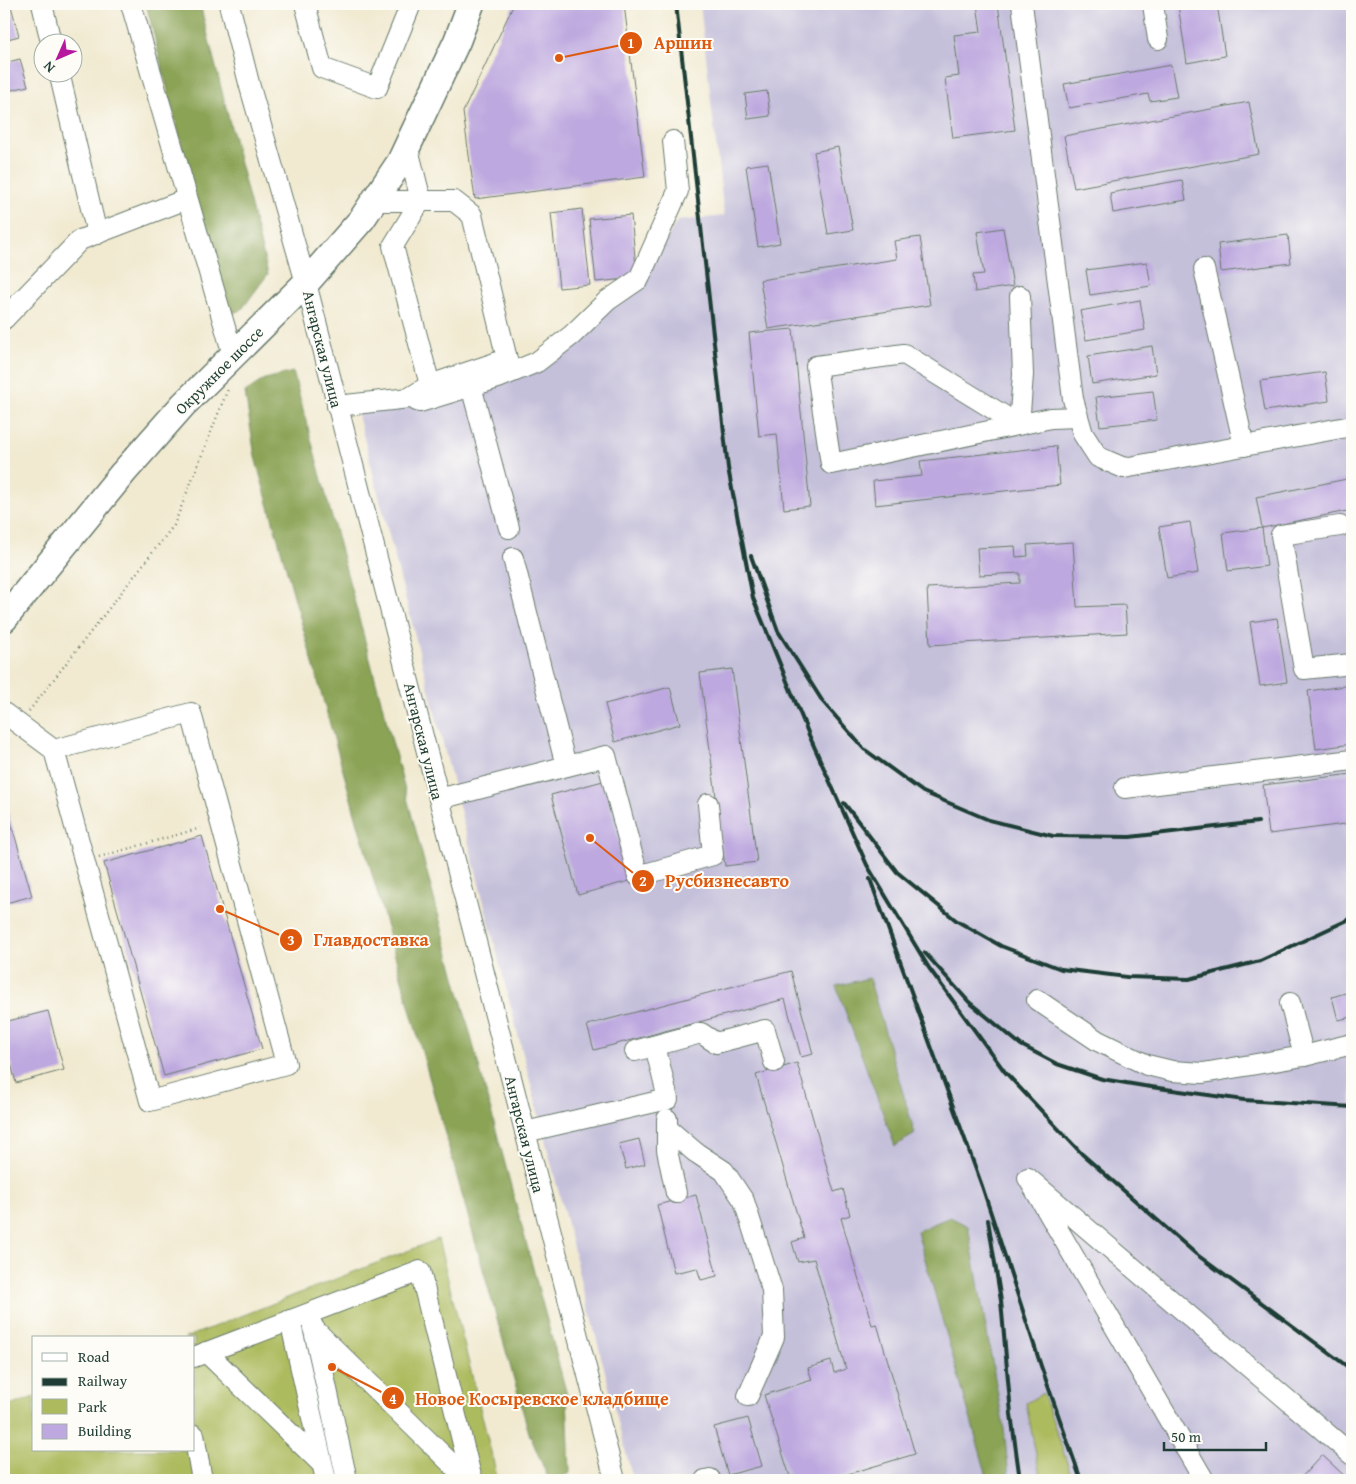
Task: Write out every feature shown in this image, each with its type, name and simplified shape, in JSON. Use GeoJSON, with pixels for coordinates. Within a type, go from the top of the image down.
{"type":"FeatureCollection","features":[{"type":"Feature","properties":{"kind":"main road","name":"Окружное шоссе"},"geometry":{"type":"LineString","coordinates":[[422,115],[456,4]]}},
{"type":"Feature","properties":{"kind":"main road","name":"Окружное шоссе"},"geometry":{"type":"LineString","coordinates":[[4,619],[123,473],[183,405],[306,283],[362,219],[400,162],[457,41],[471,4]]}},
{"type":"Feature","properties":{"kind":"street"},"geometry":{"type":"LineString","coordinates":[[42,4],[49,32]]}},
{"type":"Feature","properties":{"kind":"street"},"geometry":{"type":"LineString","coordinates":[[131,4],[233,355]]}},
{"type":"Feature","properties":{"kind":"street","name":"Ангарская улица"},"geometry":{"type":"LineString","coordinates":[[229,4],[306,283],[615,1480]]}},
{"type":"Feature","properties":{"kind":"street"},"geometry":{"type":"LineString","coordinates":[[306,4],[322,68],[377,88],[411,4]]}},
{"type":"Feature","properties":{"kind":"street"},"geometry":{"type":"LineString","coordinates":[[1022,4],[1073,399],[1083,434],[1098,457],[1124,468],[1352,426]]}},
{"type":"Feature","properties":{"kind":"street"},"geometry":{"type":"LineString","coordinates":[[1152,4],[1158,39]]}},
{"type":"Feature","properties":{"kind":"street"},"geometry":{"type":"LineString","coordinates":[[60,82],[97,234]]}},
{"type":"Feature","properties":{"kind":"street"},"geometry":{"type":"LineString","coordinates":[[409,398],[420,402],[498,378],[537,362],[572,335],[607,301],[639,279],[678,191],[672,141]]}},
{"type":"Feature","properties":{"kind":"street"},"geometry":{"type":"LineString","coordinates":[[407,145],[421,200],[393,246],[430,385]]}},
{"type":"Feature","properties":{"kind":"street"},"geometry":{"type":"LineString","coordinates":[[4,319],[80,240],[187,199]]}},
{"type":"Feature","properties":{"kind":"street"},"geometry":{"type":"LineString","coordinates":[[337,406],[409,398],[430,385],[507,359],[472,215],[454,201],[374,201]]}},
{"type":"Feature","properties":{"kind":"street"},"geometry":{"type":"LineString","coordinates":[[1204,269],[1244,446]]}},
{"type":"Feature","properties":{"kind":"street"},"geometry":{"type":"LineString","coordinates":[[1019,425],[1023,375],[1020,296]]}},
{"type":"Feature","properties":{"kind":"street"},"geometry":{"type":"LineString","coordinates":[[1019,425],[904,354],[816,366],[831,464],[1019,425],[1051,418],[1078,417]]}},
{"type":"Feature","properties":{"kind":"street"},"geometry":{"type":"LineString","coordinates":[[471,386],[509,528]]}},
{"type":"Feature","properties":{"kind":"street"},"geometry":{"type":"LineString","coordinates":[[1340,526],[1281,535],[1304,669],[1352,664]]}},
{"type":"Feature","properties":{"kind":"street"},"geometry":{"type":"LineString","coordinates":[[513,558],[566,766]]}},
{"type":"Feature","properties":{"kind":"street"},"geometry":{"type":"LineString","coordinates":[[9,716],[54,750],[150,1101],[286,1064],[191,713],[54,750]]}},
{"type":"Feature","properties":{"kind":"street"},"geometry":{"type":"LineString","coordinates":[[439,799],[606,756],[638,876],[713,855],[708,804]]}},
{"type":"Feature","properties":{"kind":"street"},"geometry":{"type":"LineString","coordinates":[[1125,788],[1352,760]]}},
{"type":"Feature","properties":{"kind":"street"},"geometry":{"type":"LineString","coordinates":[[1037,1000],[1098,1041],[1147,1065],[1172,1071],[1203,1073],[1304,1056],[1352,1044]]}},
{"type":"Feature","properties":{"kind":"street"},"geometry":{"type":"LineString","coordinates":[[1290,1003],[1304,1056]]}},
{"type":"Feature","properties":{"kind":"street"},"geometry":{"type":"LineString","coordinates":[[635,1051],[701,1033],[716,1043],[765,1030],[774,1062]]}},
{"type":"Feature","properties":{"kind":"street"},"geometry":{"type":"LineString","coordinates":[[656,1046],[668,1099],[667,1150],[676,1194]]}},
{"type":"Feature","properties":{"kind":"street"},"geometry":{"type":"LineString","coordinates":[[525,1132],[668,1099]]}},
{"type":"Feature","properties":{"kind":"street"},"geometry":{"type":"LineString","coordinates":[[667,1128],[695,1152],[724,1171],[744,1201],[772,1290],[774,1337],[748,1396]]}},
{"type":"Feature","properties":{"kind":"street"},"geometry":{"type":"LineString","coordinates":[[1204,1480],[1028,1178],[1352,1454]]}},
{"type":"Feature","properties":{"kind":"street"},"geometry":{"type":"LineString","coordinates":[[324,1472],[200,1355],[290,1320],[311,1320],[420,1271],[472,1480]]}},
{"type":"Feature","properties":{"kind":"street"},"geometry":{"type":"LineString","coordinates":[[290,1320],[324,1472]]}},
{"type":"Feature","properties":{"kind":"street"},"geometry":{"type":"LineString","coordinates":[[311,1320],[347,1480]]}},
{"type":"Feature","properties":{"kind":"street"},"geometry":{"type":"LineString","coordinates":[[311,1320],[468,1480]]}},
{"type":"Feature","properties":{"kind":"street"},"geometry":{"type":"LineString","coordinates":[[195,1440],[203,1479]]}},
{"type":"Feature","properties":{"kind":"path"},"geometry":{"type":"LineString","coordinates":[[9,716],[174,525],[227,394],[228,384]]}},
{"type":"Feature","properties":{"kind":"path"},"geometry":{"type":"LineString","coordinates":[[95,858],[201,828]]}},
{"type":"Feature","properties":{"kind":"shaded area"},"geometry":{"type":"Polygon","coordinates":[[[700,4],[1352,4],[1352,1480],[633,1480],[357,411],[526,374],[642,279],[677,221],[724,216],[700,4]]]}},
{"type":"Feature","properties":{"kind":"green space"},"geometry":{"type":"Polygon","coordinates":[[[146,4],[200,4],[268,274],[242,309],[225,317],[146,4]]]}},
{"type":"Feature","properties":{"kind":"green space"},"geometry":{"type":"Polygon","coordinates":[[[293,372],[567,1395],[570,1472],[561,1480],[549,1480],[529,1433],[255,457],[245,392],[265,379],[293,372]]]}},
{"type":"Feature","properties":{"kind":"green space"},"geometry":{"type":"Polygon","coordinates":[[[869,978],[915,1134],[895,1146],[836,986],[869,978]]]}},
{"type":"Feature","properties":{"kind":"green space"},"geometry":{"type":"Polygon","coordinates":[[[950,1217],[968,1226],[1004,1429],[1009,1480],[988,1480],[917,1231],[950,1217]]]}},
{"type":"Feature","properties":{"kind":"green space"},"geometry":{"type":"Polygon","coordinates":[[[438,1239],[498,1480],[4,1480],[4,1408],[32,1398],[32,1452],[195,1452],[195,1336],[190,1336],[438,1239]]]}},
{"type":"Feature","properties":{"kind":"green space"},"geometry":{"type":"Polygon","coordinates":[[[1043,1393],[1073,1480],[1041,1480],[1026,1403],[1043,1393]]]}},
{"type":"Feature","properties":{"kind":"building"},"geometry":{"type":"Polygon","coordinates":[[[514,4],[624,4],[645,177],[475,199],[463,112],[514,4]]]}},
{"type":"Feature","properties":{"kind":"building"},"geometry":{"type":"Polygon","coordinates":[[[977,4],[998,4],[1015,130],[953,138],[945,78],[959,76],[954,35],[981,32],[977,4]]]}},
{"type":"Feature","properties":{"kind":"building"},"geometry":{"type":"Polygon","coordinates":[[[1217,4],[1225,56],[1187,63],[1178,5],[1217,4]]]}},
{"type":"Feature","properties":{"kind":"building"},"geometry":{"type":"Polygon","coordinates":[[[11,6],[19,36],[4,40],[4,8],[11,6]]]}},
{"type":"Feature","properties":{"kind":"building"},"geometry":{"type":"Polygon","coordinates":[[[20,59],[28,86],[4,92],[4,63],[20,59]]]}},
{"type":"Feature","properties":{"kind":"building"},"geometry":{"type":"Polygon","coordinates":[[[1171,65],[1177,97],[1150,101],[1148,94],[1069,108],[1064,84],[1171,65]]]}},
{"type":"Feature","properties":{"kind":"building"},"geometry":{"type":"Polygon","coordinates":[[[767,91],[770,116],[748,119],[745,94],[767,91]]]}},
{"type":"Feature","properties":{"kind":"building"},"geometry":{"type":"Polygon","coordinates":[[[1249,102],[1259,154],[1074,188],[1064,136],[1249,102]]]}},
{"type":"Feature","properties":{"kind":"building"},"geometry":{"type":"Polygon","coordinates":[[[838,147],[853,230],[828,234],[814,152],[838,147]]]}},
{"type":"Feature","properties":{"kind":"building"},"geometry":{"type":"Polygon","coordinates":[[[768,163],[780,243],[758,247],[746,166],[768,163]]]}},
{"type":"Feature","properties":{"kind":"building"},"geometry":{"type":"Polygon","coordinates":[[[1182,180],[1186,200],[1113,213],[1110,193],[1182,180]]]}},
{"type":"Feature","properties":{"kind":"building"},"geometry":{"type":"Polygon","coordinates":[[[582,209],[590,285],[559,288],[551,213],[582,209]]]}},
{"type":"Feature","properties":{"kind":"building"},"geometry":{"type":"Polygon","coordinates":[[[631,215],[637,278],[596,282],[589,219],[631,215]]]}},
{"type":"Feature","properties":{"kind":"building"},"geometry":{"type":"Polygon","coordinates":[[[1003,228],[1013,286],[975,292],[973,275],[984,274],[977,232],[1003,228]]]}},
{"type":"Feature","properties":{"kind":"building"},"geometry":{"type":"Polygon","coordinates":[[[1288,235],[1291,263],[1221,272],[1218,244],[1288,235]]]}},
{"type":"Feature","properties":{"kind":"building"},"geometry":{"type":"Polygon","coordinates":[[[920,237],[930,305],[768,329],[760,280],[897,259],[894,241],[920,237]]]}},
{"type":"Feature","properties":{"kind":"building"},"geometry":{"type":"Polygon","coordinates":[[[1147,262],[1151,286],[1090,295],[1086,270],[1147,262]]]}},
{"type":"Feature","properties":{"kind":"building"},"geometry":{"type":"Polygon","coordinates":[[[1140,300],[1145,330],[1086,340],[1080,311],[1140,300]]]}},
{"type":"Feature","properties":{"kind":"building"},"geometry":{"type":"Polygon","coordinates":[[[793,329],[810,506],[784,509],[777,434],[759,436],[749,333],[793,329]]]}},
{"type":"Feature","properties":{"kind":"building"},"geometry":{"type":"Polygon","coordinates":[[[1152,346],[1156,374],[1092,384],[1088,356],[1152,346]]]}},
{"type":"Feature","properties":{"kind":"building"},"geometry":{"type":"Polygon","coordinates":[[[1325,372],[1329,401],[1265,411],[1260,381],[1325,372]]]}},
{"type":"Feature","properties":{"kind":"building"},"geometry":{"type":"Polygon","coordinates":[[[1153,391],[1157,420],[1100,426],[1096,397],[1153,391]]]}},
{"type":"Feature","properties":{"kind":"building"},"geometry":{"type":"Polygon","coordinates":[[[1056,446],[1060,485],[875,505],[873,481],[922,476],[920,461],[1056,446]]]}},
{"type":"Feature","properties":{"kind":"building"},"geometry":{"type":"Polygon","coordinates":[[[1352,478],[1352,510],[1262,528],[1256,497],[1352,478]]]}},
{"type":"Feature","properties":{"kind":"building"},"geometry":{"type":"Polygon","coordinates":[[[1190,522],[1198,573],[1167,578],[1159,527],[1190,522]]]}},
{"type":"Feature","properties":{"kind":"building"},"geometry":{"type":"Polygon","coordinates":[[[1262,528],[1267,566],[1228,571],[1223,533],[1262,528]]]}},
{"type":"Feature","properties":{"kind":"building"},"geometry":{"type":"Polygon","coordinates":[[[1073,542],[1077,607],[1125,605],[1127,633],[930,645],[927,588],[1020,583],[1020,573],[979,575],[977,548],[1015,546],[1016,557],[1028,556],[1027,545],[1073,542]]]}},
{"type":"Feature","properties":{"kind":"building"},"geometry":{"type":"Polygon","coordinates":[[[1277,618],[1287,682],[1260,686],[1250,622],[1277,618]]]}},
{"type":"Feature","properties":{"kind":"building"},"geometry":{"type":"Polygon","coordinates":[[[732,669],[757,862],[725,866],[700,673],[732,669]]]}},
{"type":"Feature","properties":{"kind":"building"},"geometry":{"type":"Polygon","coordinates":[[[1352,685],[1352,744],[1316,749],[1308,691],[1352,685]]]}},
{"type":"Feature","properties":{"kind":"building"},"geometry":{"type":"Polygon","coordinates":[[[670,687],[680,724],[615,742],[605,704],[670,687]]]}},
{"type":"Feature","properties":{"kind":"building"},"geometry":{"type":"Polygon","coordinates":[[[1352,774],[1352,823],[1269,834],[1263,785],[1352,774]]]}},
{"type":"Feature","properties":{"kind":"building"},"geometry":{"type":"Polygon","coordinates":[[[603,781],[629,881],[578,895],[551,795],[603,781]]]}},
{"type":"Feature","properties":{"kind":"building"},"geometry":{"type":"Polygon","coordinates":[[[4,798],[32,896],[6,903],[4,895],[4,798]]]}},
{"type":"Feature","properties":{"kind":"building"},"geometry":{"type":"Polygon","coordinates":[[[202,836],[262,1049],[164,1076],[104,863],[202,836]]]}},
{"type":"Feature","properties":{"kind":"building"},"geometry":{"type":"Polygon","coordinates":[[[791,971],[813,1054],[801,1057],[785,999],[594,1050],[587,1025],[791,971]]]}},
{"type":"Feature","properties":{"kind":"building"},"geometry":{"type":"Polygon","coordinates":[[[1352,991],[1352,1017],[1338,1020],[1332,997],[1352,991]]]}},
{"type":"Feature","properties":{"kind":"building"},"geometry":{"type":"Polygon","coordinates":[[[48,1011],[64,1070],[16,1083],[4,1037],[4,1022],[48,1011]]]}},
{"type":"Feature","properties":{"kind":"building"},"geometry":{"type":"Polygon","coordinates":[[[797,1063],[834,1192],[843,1189],[850,1215],[841,1218],[872,1325],[877,1324],[915,1454],[828,1480],[791,1480],[764,1395],[812,1380],[808,1368],[831,1361],[834,1373],[846,1369],[814,1259],[798,1262],[792,1242],[804,1238],[756,1075],[797,1063]]]}},
{"type":"Feature","properties":{"kind":"building"},"geometry":{"type":"Polygon","coordinates":[[[639,1139],[645,1164],[626,1169],[619,1144],[639,1139]]]}},
{"type":"Feature","properties":{"kind":"building"},"geometry":{"type":"Polygon","coordinates":[[[696,1195],[717,1276],[701,1280],[697,1268],[674,1273],[657,1205],[696,1195]]]}},
{"type":"Feature","properties":{"kind":"building"},"geometry":{"type":"Polygon","coordinates":[[[748,1418],[762,1466],[728,1475],[714,1427],[748,1418]]]}},
{"type":"Feature","properties":{"kind":"building"},"geometry":{"type":"Polygon","coordinates":[[[1322,1455],[1349,1480],[1299,1480],[1322,1455]]]}},
{"type":"Feature","properties":{"kind":"railway"},"geometry":{"type":"LineString","coordinates":[[676,4],[728,468],[753,598],[809,735],[867,865],[929,968],[1005,1072],[1082,1154],[1196,1254],[1352,1370]]}},
{"type":"Feature","properties":{"kind":"railway"},"geometry":{"type":"LineString","coordinates":[[751,556],[778,631],[823,702],[864,749],[923,792],[989,820],[1053,836],[1130,837],[1258,822]]}},
{"type":"Feature","properties":{"kind":"railway"},"geometry":{"type":"LineString","coordinates":[[844,803],[897,872],[957,921],[1001,946],[1061,969],[1127,977],[1189,979],[1260,961],[1352,918]]}},
{"type":"Feature","properties":{"kind":"railway"},"geometry":{"type":"LineString","coordinates":[[870,879],[982,1186],[1041,1366],[1081,1480]]}},
{"type":"Feature","properties":{"kind":"railway"},"geometry":{"type":"LineString","coordinates":[[925,953],[969,1002],[1021,1045],[1057,1064],[1102,1079],[1144,1086],[1244,1100],[1352,1107]]}},
{"type":"Feature","properties":{"kind":"railway"},"geometry":{"type":"LineString","coordinates":[[988,1220],[1001,1301],[1011,1414],[1020,1480]]}},
{"type":"Feature","properties":{"kind":"place","name":"Аршин"},"geometry":{"type":"Point","coordinates":[559,58]}},
{"type":"Feature","properties":{"kind":"place","name":"Русбизнесавто"},"geometry":{"type":"Point","coordinates":[590,838]}},
{"type":"Feature","properties":{"kind":"place","name":"Главдоставка"},"geometry":{"type":"Point","coordinates":[220,909]}},
{"type":"Feature","properties":{"kind":"place","name":"Новое Косыревское кладбище"},"geometry":{"type":"Point","coordinates":[332,1367]}}]}
